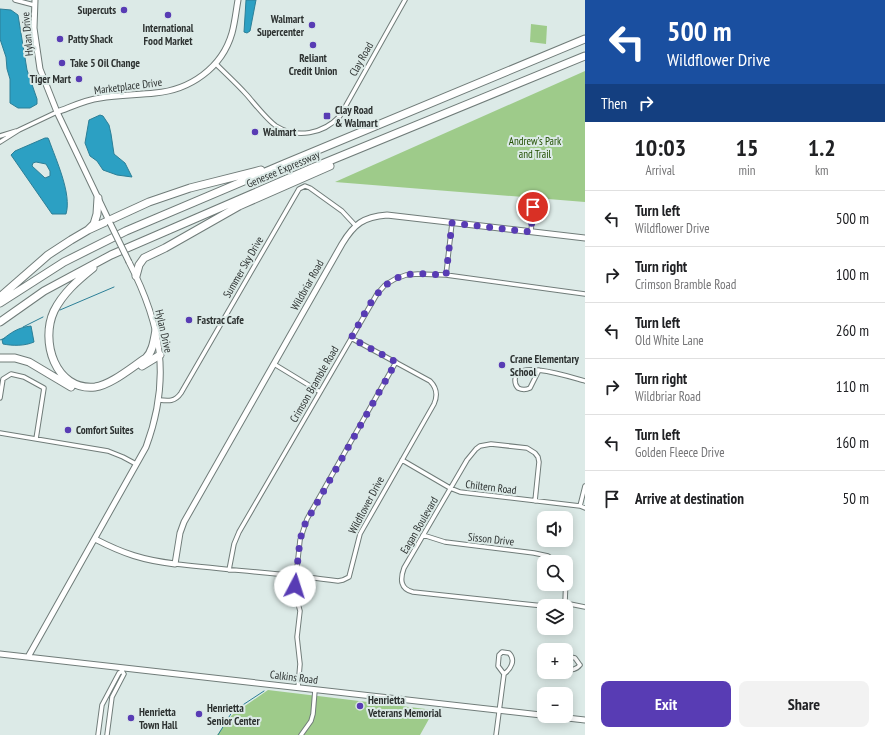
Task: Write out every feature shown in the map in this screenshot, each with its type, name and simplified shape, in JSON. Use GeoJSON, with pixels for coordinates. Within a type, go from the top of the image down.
{"type":"FeatureCollection","features":[{"type":"Feature","properties":{"kind":"highway","name":"Genesee Expressway"},"geometry":{"type":"LineString","coordinates":[[0,303],[64,262],[126,231],[585,39]]}},
{"type":"Feature","properties":{"kind":"highway","name":"Genesee Expressway"},"geometry":{"type":"LineString","coordinates":[[0,322],[44,291],[111,255],[312,168],[585,56]]}},
{"type":"Feature","properties":{"kind":"highway"},"geometry":{"type":"LineString","coordinates":[[136,276],[139,265],[144,258],[165,248],[239,206],[307,177],[398,134]]}},
{"type":"Feature","properties":{"kind":"highway"},"geometry":{"type":"LineString","coordinates":[[0,297],[48,255],[88,230],[110,222],[149,202],[183,190],[284,164]]}},
{"type":"Feature","properties":{"kind":"highway"},"geometry":{"type":"LineString","coordinates":[[88,230],[94,224],[98,214],[98,198]]}},
{"type":"Feature","properties":{"kind":"highway"},"geometry":{"type":"LineString","coordinates":[[111,255],[78,280],[62,298],[54,310],[51,320],[49,341],[51,352],[60,372],[66,379],[87,387],[106,383],[150,354],[156,330]]}},
{"type":"Feature","properties":{"kind":"highway"},"geometry":{"type":"LineString","coordinates":[[0,358],[15,358],[29,362],[77,390],[96,391],[107,387],[160,355]]}},
{"type":"Feature","properties":{"kind":"main road","name":"Marketplace Drive"},"geometry":{"type":"LineString","coordinates":[[57,112],[100,98],[169,91],[197,80],[216,64],[225,50],[232,34],[238,0]]}},
{"type":"Feature","properties":{"kind":"main road","name":"Hylan Drive"},"geometry":{"type":"LineString","coordinates":[[28,657],[146,447],[159,400],[161,377],[160,355],[156,330],[149,309],[136,276],[57,112],[40,69],[35,34],[35,3]]}},
{"type":"Feature","properties":{"kind":"main road"},"geometry":{"type":"LineString","coordinates":[[355,225],[370,218],[387,215],[585,238]]}},
{"type":"Feature","properties":{"kind":"main road","name":"Wildbriar Road"},"geometry":{"type":"LineString","coordinates":[[175,564],[180,533],[184,522],[342,244],[355,225]]}},
{"type":"Feature","properties":{"kind":"main road","name":"Wildflower Drive"},"geometry":{"type":"LineString","coordinates":[[95,539],[117,550],[136,557],[175,564]]}},
{"type":"Feature","properties":{"kind":"main road","name":"Calkins Road"},"geometry":{"type":"LineString","coordinates":[[0,654],[123,670],[585,720]]}},
{"type":"Feature","properties":{"kind":"street"},"geometry":{"type":"LineString","coordinates":[[15,0],[35,3]]}},
{"type":"Feature","properties":{"kind":"street","name":"Clay Road"},"geometry":{"type":"LineString","coordinates":[[216,64],[275,125],[291,133],[305,134],[313,132],[329,125],[340,116],[405,0]]}},
{"type":"Feature","properties":{"kind":"street","name":"Marketplace Drive"},"geometry":{"type":"LineString","coordinates":[[0,142],[19,130],[57,112]]}},
{"type":"Feature","properties":{"kind":"street","name":"Marketplace Drive"},"geometry":{"type":"LineString","coordinates":[[0,136],[19,130]]}},
{"type":"Feature","properties":{"kind":"street","name":"Summer Sky Drive"},"geometry":{"type":"LineString","coordinates":[[159,400],[173,400],[179,397],[299,189],[305,186],[310,188],[342,211],[355,225]]}},
{"type":"Feature","properties":{"kind":"street"},"geometry":{"type":"LineString","coordinates":[[531,232],[533,207]]}},
{"type":"Feature","properties":{"kind":"street"},"geometry":{"type":"LineString","coordinates":[[446,275],[452,223]]}},
{"type":"Feature","properties":{"kind":"street","name":"Crimson Bramble Road"},"geometry":{"type":"LineString","coordinates":[[229,570],[232,552],[239,532],[377,294],[390,281],[401,276],[412,274],[446,275],[585,294]]}},
{"type":"Feature","properties":{"kind":"street","name":"Wildflower Drive"},"geometry":{"type":"LineString","coordinates":[[175,564],[296,575],[341,581],[349,577],[356,544],[360,534],[434,404],[437,392],[430,381],[351,338]]}},
{"type":"Feature","properties":{"kind":"street"},"geometry":{"type":"LineString","coordinates":[[298,688],[300,664],[297,637],[300,611],[296,596],[296,575],[300,540],[307,519],[396,362]]}},
{"type":"Feature","properties":{"kind":"street"},"geometry":{"type":"LineString","coordinates":[[274,364],[320,392]]}},
{"type":"Feature","properties":{"kind":"street"},"geometry":{"type":"LineString","coordinates":[[539,370],[530,388],[520,389],[516,385],[514,380],[515,375],[524,369],[539,370],[585,381]]}},
{"type":"Feature","properties":{"kind":"street"},"geometry":{"type":"LineString","coordinates":[[0,398],[3,379],[11,374],[24,377],[44,388],[36,439]]}},
{"type":"Feature","properties":{"kind":"street"},"geometry":{"type":"LineString","coordinates":[[0,433],[108,451],[136,464]]}},
{"type":"Feature","properties":{"kind":"street","name":"Eagan Boulevard"},"geometry":{"type":"LineString","coordinates":[[536,501],[539,460],[536,453],[527,448],[491,444],[480,446],[471,454],[423,534],[402,574],[402,584],[406,589],[413,592],[537,605]]}},
{"type":"Feature","properties":{"kind":"street","name":"Chiltern Road"},"geometry":{"type":"LineString","coordinates":[[402,460],[450,488],[465,493],[580,506],[585,508]]}},
{"type":"Feature","properties":{"kind":"street"},"geometry":{"type":"LineString","coordinates":[[580,506],[585,486]]}},
{"type":"Feature","properties":{"kind":"street","name":"Sisson Drive"},"geometry":{"type":"LineString","coordinates":[[423,534],[452,544],[534,552],[544,555]]}},
{"type":"Feature","properties":{"kind":"street"},"geometry":{"type":"LineString","coordinates":[[573,604],[585,606]]}},
{"type":"Feature","properties":{"kind":"street"},"geometry":{"type":"LineString","coordinates":[[496,735],[504,674],[511,667],[512,659],[512,656],[509,653],[502,652],[499,656],[498,666],[504,674]]}},
{"type":"Feature","properties":{"kind":"street"},"geometry":{"type":"LineString","coordinates":[[573,658],[580,665]]}},
{"type":"Feature","properties":{"kind":"street"},"geometry":{"type":"LineString","coordinates":[[573,670],[578,668],[580,665],[585,665]]}},
{"type":"Feature","properties":{"kind":"street"},"geometry":{"type":"LineString","coordinates":[[98,735],[102,705],[119,673],[123,670]]}},
{"type":"Feature","properties":{"kind":"street"},"geometry":{"type":"LineString","coordinates":[[107,735],[112,697],[124,674],[123,670]]}},
{"type":"Feature","properties":{"kind":"street"},"geometry":{"type":"LineString","coordinates":[[302,735],[311,721],[315,690]]}},
{"type":"Feature","properties":{"kind":"green space"},"geometry":{"type":"Polygon","coordinates":[[[531,24],[547,26],[546,44],[530,42],[531,24]]]}},
{"type":"Feature","properties":{"kind":"green space","name":"Andrew's Park and Trail"},"geometry":{"type":"Polygon","coordinates":[[[585,71],[585,202],[335,182],[585,71]]]}},
{"type":"Feature","properties":{"kind":"green space"},"geometry":{"type":"Polygon","coordinates":[[[268,690],[434,710],[420,735],[217,735],[232,715],[268,690]]]}},
{"type":"Feature","properties":{"kind":"water"},"geometry":{"type":"Polygon","coordinates":[[[246,0],[256,0],[250,31],[247,33],[244,32],[246,0]]]}},
{"type":"Feature","properties":{"kind":"water"},"geometry":{"type":"Polygon","coordinates":[[[0,9],[11,10],[18,15],[27,70],[37,99],[37,104],[30,108],[18,108],[10,103],[10,79],[6,57],[0,39],[0,9]]]}},
{"type":"Feature","properties":{"kind":"water"},"geometry":{"type":"Polygon","coordinates":[[[100,115],[103,116],[109,125],[114,154],[125,163],[132,177],[117,175],[103,170],[97,161],[90,156],[85,143],[89,120],[100,115]]]}},
{"type":"Feature","properties":{"kind":"water"},"geometry":{"type":"Polygon","coordinates":[[[48,138],[65,187],[67,197],[66,214],[52,214],[11,155],[15,151],[48,138]],[[36,162],[33,163],[32,166],[45,178],[50,176],[50,171],[46,164],[36,162]]]}},
{"type":"Feature","properties":{"kind":"water"},"geometry":{"type":"Polygon","coordinates":[[[31,326],[34,342],[19,345],[3,344],[2,340],[12,333],[19,329],[31,326]]]}},
{"type":"Feature","properties":{"kind":"waterway"},"geometry":{"type":"LineString","coordinates":[[60,310],[114,287]]}},
{"type":"Feature","properties":{"kind":"waterway"},"geometry":{"type":"LineString","coordinates":[[23,327],[43,317]]}},
{"type":"Feature","properties":{"kind":"waterway"},"geometry":{"type":"LineString","coordinates":[[0,340],[5,338]]}},
{"type":"Feature","properties":{"kind":"waterway"},"geometry":{"type":"LineString","coordinates":[[218,735],[232,712],[264,691]]}},
{"type":"Feature","properties":{"kind":"place","name":"Supercuts"},"geometry":{"type":"Point","coordinates":[124,10]}},
{"type":"Feature","properties":{"kind":"place","name":"International Food Market"},"geometry":{"type":"Point","coordinates":[168,15]}},
{"type":"Feature","properties":{"kind":"place","name":"Walmart Supercenter"},"geometry":{"type":"Point","coordinates":[312,25]}},
{"type":"Feature","properties":{"kind":"place","name":"Patty Shack"},"geometry":{"type":"Point","coordinates":[60,39]}},
{"type":"Feature","properties":{"kind":"place","name":"Reliant Credit Union"},"geometry":{"type":"Point","coordinates":[313,45]}},
{"type":"Feature","properties":{"kind":"place","name":"Take 5 Oil Change"},"geometry":{"type":"Point","coordinates":[62,63]}},
{"type":"Feature","properties":{"kind":"place","name":"Tiger Mart"},"geometry":{"type":"Point","coordinates":[79,79]}},
{"type":"Feature","properties":{"kind":"place","name":"Clay Road & Walmart"},"geometry":{"type":"Point","coordinates":[327,116]}},
{"type":"Feature","properties":{"kind":"place","name":"Walmart"},"geometry":{"type":"Point","coordinates":[255,132]}},
{"type":"Feature","properties":{"kind":"place","name":"Fastrac Cafe"},"geometry":{"type":"Point","coordinates":[189,320]}},
{"type":"Feature","properties":{"kind":"place","name":"Crane Elementary School"},"geometry":{"type":"Point","coordinates":[502,365]}},
{"type":"Feature","properties":{"kind":"place","name":"Comfort Suites"},"geometry":{"type":"Point","coordinates":[68,430]}},
{"type":"Feature","properties":{"kind":"place","name":"Henrietta Veterans Memorial"},"geometry":{"type":"Point","coordinates":[360,706]}},
{"type":"Feature","properties":{"kind":"place","name":"Henrietta Senior Center"},"geometry":{"type":"Point","coordinates":[199,714]}},
{"type":"Feature","properties":{"kind":"place","name":"Henrietta Town Hall"},"geometry":{"type":"Point","coordinates":[131,718]}},
{"type":"Feature","properties":{"kind":"route"},"geometry":{"type":"LineString","coordinates":[[295,586],[300,540],[307,519],[396,362],[351,338],[377,294],[390,281],[401,276],[412,274],[446,275],[452,223],[531,232],[533,207]]}}]}
